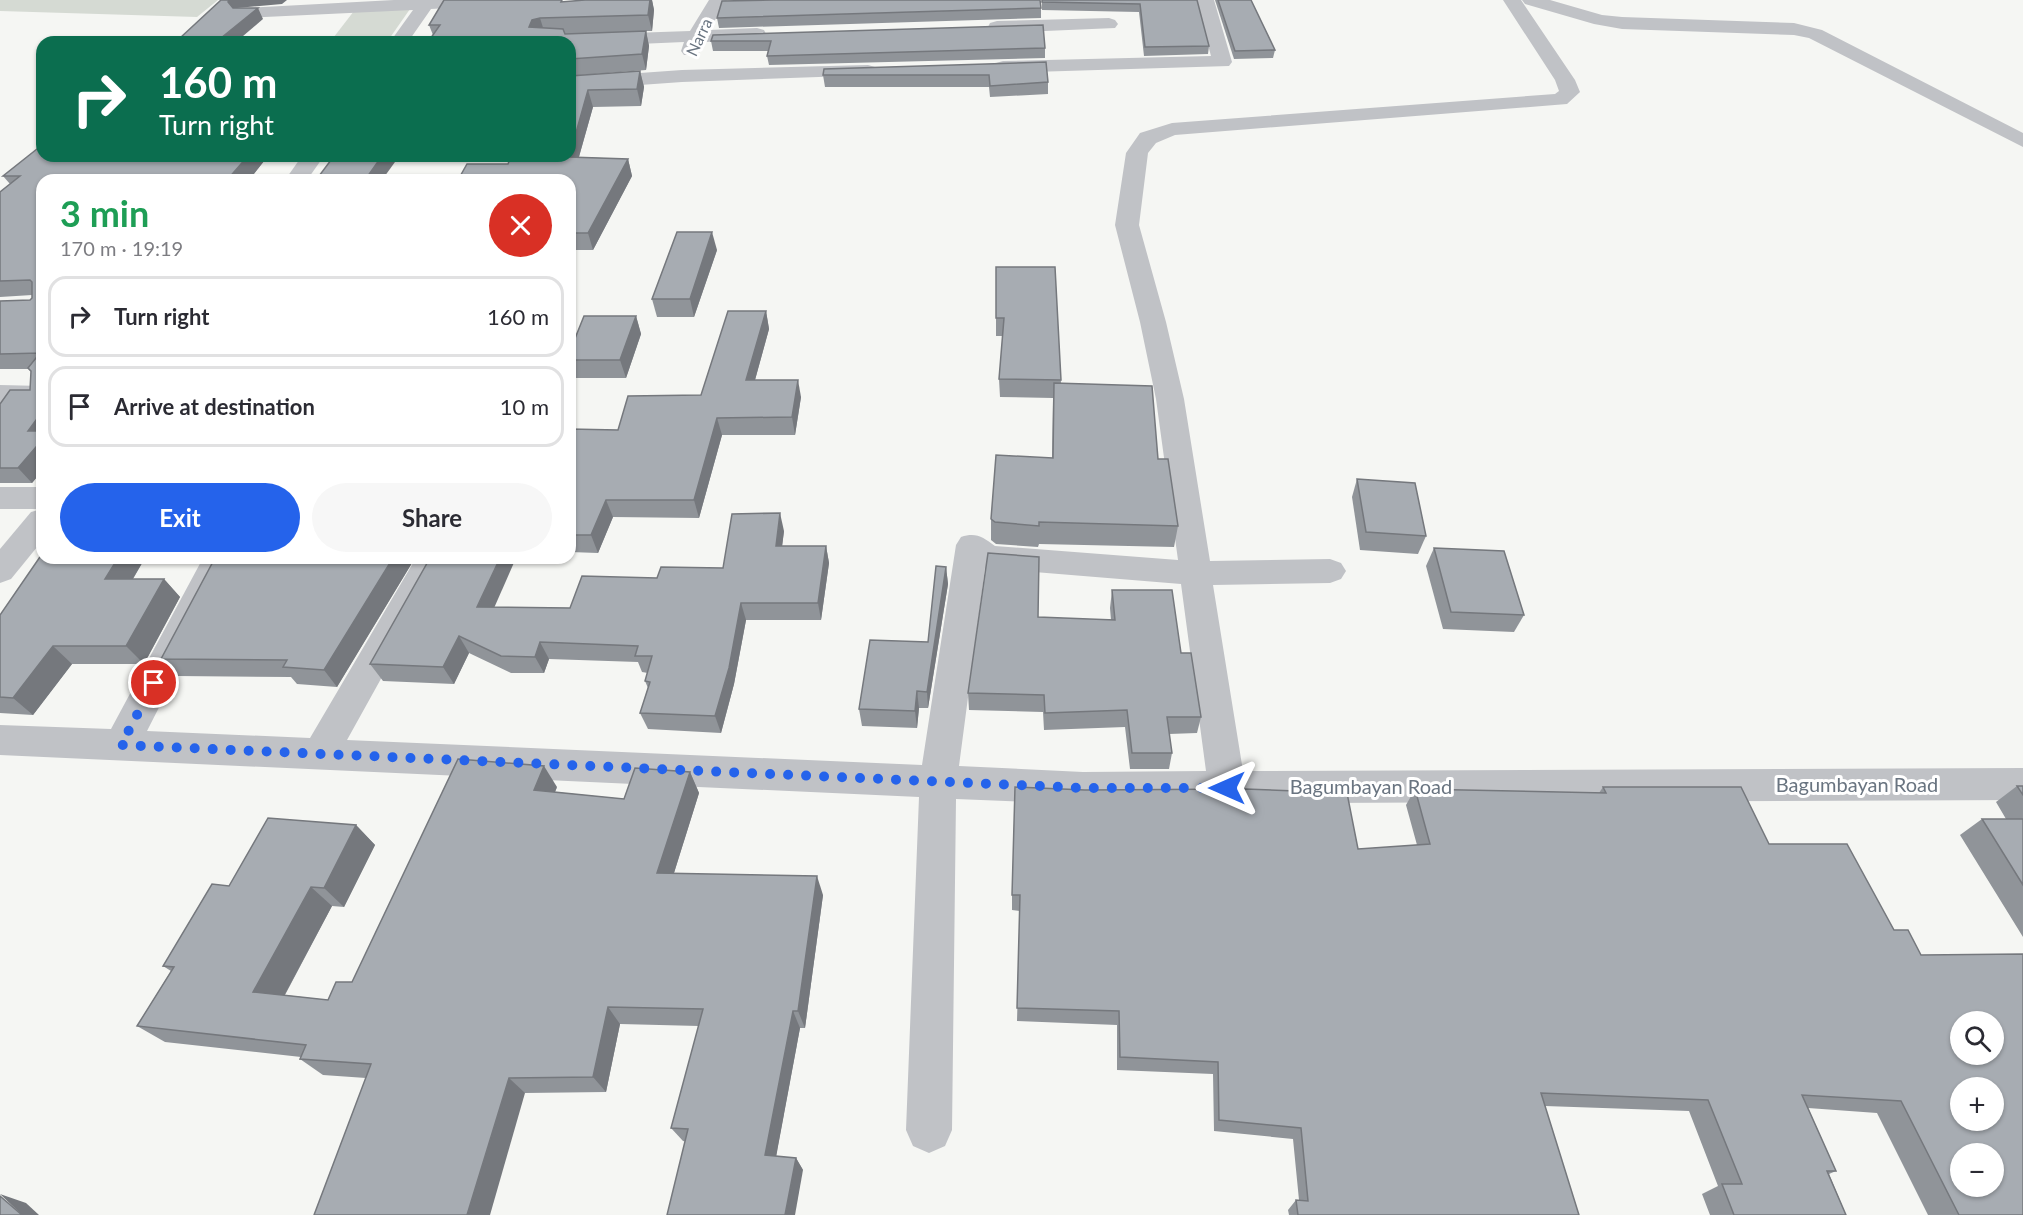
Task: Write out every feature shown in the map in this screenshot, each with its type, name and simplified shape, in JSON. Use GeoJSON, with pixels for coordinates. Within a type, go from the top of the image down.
{"type":"FeatureCollection","features":[{"type":"Feature","properties":{"kind":"street"},"geometry":{"type":"LineString","coordinates":[[245,13],[499,0]]}},
{"type":"Feature","properties":{"kind":"street","name":"Narra"},"geometry":{"type":"LineString","coordinates":[[682,76],[696,36],[718,0]]}},
{"type":"Feature","properties":{"kind":"street"},"geometry":{"type":"LineString","coordinates":[[987,68],[1222,62],[1205,0]]}},
{"type":"Feature","properties":{"kind":"street"},"geometry":{"type":"LineString","coordinates":[[1227,788],[1170,399],[1153,322],[1127,225],[1137,153],[1148,138],[1172,129],[1560,100],[1570,92],[1565,80],[1512,0]]}},
{"type":"Feature","properties":{"kind":"street"},"geometry":{"type":"LineString","coordinates":[[1531,0],[1600,20],[1622,23],[1794,30],[1815,34],[2023,141]]}},
{"type":"Feature","properties":{"kind":"street"},"geometry":{"type":"LineString","coordinates":[[403,36],[425,5]]}},
{"type":"Feature","properties":{"kind":"street"},"geometry":{"type":"LineString","coordinates":[[979,28],[1106,16],[1107,64],[1126,81]]}},
{"type":"Feature","properties":{"kind":"street"},"geometry":{"type":"LineString","coordinates":[[576,41],[778,34]]}},
{"type":"Feature","properties":{"kind":"street"},"geometry":{"type":"LineString","coordinates":[[576,84],[682,76],[891,70]]}},
{"type":"Feature","properties":{"kind":"street"},"geometry":{"type":"LineString","coordinates":[[0,394],[36,395]]}},
{"type":"Feature","properties":{"kind":"street"},"geometry":{"type":"LineString","coordinates":[[0,498],[36,498]]}},
{"type":"Feature","properties":{"kind":"street"},"geometry":{"type":"LineString","coordinates":[[0,571],[36,527]]}},
{"type":"Feature","properties":{"kind":"street"},"geometry":{"type":"LineString","coordinates":[[929,1130],[938,782],[972,545],[987,557],[1196,573],[1330,571]]}},
{"type":"Feature","properties":{"kind":"street"},"geometry":{"type":"LineString","coordinates":[[121,745],[216,564]]}},
{"type":"Feature","properties":{"kind":"street"},"geometry":{"type":"LineString","coordinates":[[320,754],[429,564]]}},
{"type":"Feature","properties":{"kind":"street","name":"Bagumbayan Road"},"geometry":{"type":"LineString","coordinates":[[0,740],[1083,788],[2023,784]]}},
{"type":"Feature","properties":{"kind":"shaded area"},"geometry":{"type":"Polygon","coordinates":[[[0,0],[218,0],[197,17],[0,11],[0,0]]]}},
{"type":"Feature","properties":{"kind":"shaded area"},"geometry":{"type":"Polygon","coordinates":[[[410,9],[391,36],[335,36],[354,11],[410,9]]]}},
{"type":"Feature","properties":{"kind":"building"},"geometry":{"type":"Polygon","coordinates":[[[221,0],[229,0],[233,8],[258,8],[223,36],[182,36],[221,0]]]}},
{"type":"Feature","properties":{"kind":"building"},"geometry":{"type":"Polygon","coordinates":[[[444,0],[562,0],[561,2],[650,0],[648,15],[540,18],[532,20],[529,27],[563,29],[565,34],[646,31],[642,54],[576,59],[576,36],[432,36],[440,25],[429,25],[444,0]]]}},
{"type":"Feature","properties":{"kind":"building"},"geometry":{"type":"Polygon","coordinates":[[[1040,0],[1041,8],[717,18],[722,1],[1040,0]]]}},
{"type":"Feature","properties":{"kind":"building"},"geometry":{"type":"Polygon","coordinates":[[[1042,0],[1197,0],[1209,46],[1145,47],[1140,4],[1042,2],[1042,0]]]}},
{"type":"Feature","properties":{"kind":"building"},"geometry":{"type":"Polygon","coordinates":[[[1218,0],[1251,0],[1275,50],[1235,51],[1218,0]]]}},
{"type":"Feature","properties":{"kind":"building"},"geometry":{"type":"Polygon","coordinates":[[[1043,25],[1045,48],[767,56],[771,41],[711,41],[713,35],[1043,25]]]}},
{"type":"Feature","properties":{"kind":"building"},"geometry":{"type":"Polygon","coordinates":[[[1046,62],[1048,82],[990,86],[989,75],[823,75],[824,69],[1046,62]]]}},
{"type":"Feature","properties":{"kind":"building"},"geometry":{"type":"Polygon","coordinates":[[[640,71],[637,89],[588,90],[576,133],[576,76],[640,71]]]}},
{"type":"Feature","properties":{"kind":"building"},"geometry":{"type":"Polygon","coordinates":[[[36,150],[36,162],[243,162],[232,174],[36,174],[36,353],[0,354],[0,301],[30,300],[32,298],[30,280],[0,281],[0,192],[20,176],[3,176],[36,150]]]}},
{"type":"Feature","properties":{"kind":"building"},"geometry":{"type":"Polygon","coordinates":[[[576,157],[628,159],[588,233],[576,233],[576,174],[461,174],[467,164],[508,164],[509,162],[576,162],[576,157]]]}},
{"type":"Feature","properties":{"kind":"building"},"geometry":{"type":"Polygon","coordinates":[[[330,162],[378,162],[369,174],[320,174],[330,162]]]}},
{"type":"Feature","properties":{"kind":"building"},"geometry":{"type":"Polygon","coordinates":[[[677,232],[712,232],[690,299],[652,299],[677,232]]]}},
{"type":"Feature","properties":{"kind":"building"},"geometry":{"type":"Polygon","coordinates":[[[996,267],[1055,267],[1061,380],[999,379],[1004,318],[996,318],[996,267]]]}},
{"type":"Feature","properties":{"kind":"building"},"geometry":{"type":"Polygon","coordinates":[[[728,311],[766,311],[746,380],[798,380],[792,417],[717,418],[694,500],[606,500],[591,535],[576,535],[576,429],[618,430],[628,396],[701,395],[728,311]]]}},
{"type":"Feature","properties":{"kind":"building"},"geometry":{"type":"Polygon","coordinates":[[[584,316],[636,316],[620,360],[576,360],[576,336],[584,316]]]}},
{"type":"Feature","properties":{"kind":"building"},"geometry":{"type":"Polygon","coordinates":[[[36,358],[36,420],[28,431],[36,431],[36,447],[18,468],[0,468],[0,404],[10,390],[30,390],[31,371],[28,368],[36,358]]]}},
{"type":"Feature","properties":{"kind":"building"},"geometry":{"type":"Polygon","coordinates":[[[1054,383],[1152,386],[1158,459],[1168,459],[1178,526],[1039,522],[1039,526],[995,522],[991,519],[996,455],[1053,458],[1054,383]]]}},
{"type":"Feature","properties":{"kind":"building"},"geometry":{"type":"Polygon","coordinates":[[[1357,479],[1415,483],[1426,536],[1366,532],[1357,479]]]}},
{"type":"Feature","properties":{"kind":"building"},"geometry":{"type":"Polygon","coordinates":[[[780,513],[776,546],[826,546],[818,603],[741,603],[729,668],[715,716],[640,713],[650,682],[645,681],[652,656],[635,656],[638,646],[540,642],[535,657],[501,656],[459,636],[443,667],[370,664],[427,564],[497,564],[477,607],[570,608],[582,576],[657,578],[661,567],[723,568],[732,514],[780,513]]]}},
{"type":"Feature","properties":{"kind":"building"},"geometry":{"type":"Polygon","coordinates":[[[1434,548],[1504,551],[1524,615],[1451,612],[1434,548]]]}},
{"type":"Feature","properties":{"kind":"building"},"geometry":{"type":"Polygon","coordinates":[[[988,553],[1039,557],[1038,617],[1115,620],[1112,590],[1172,590],[1181,653],[1191,653],[1201,717],[1167,717],[1172,753],[1132,753],[1127,710],[1045,713],[1044,695],[968,693],[988,553]]]}},
{"type":"Feature","properties":{"kind":"building"},"geometry":{"type":"Polygon","coordinates":[[[36,563],[114,564],[105,579],[164,579],[126,646],[53,646],[13,698],[0,697],[0,615],[36,563]]]}},
{"type":"Feature","properties":{"kind":"building"},"geometry":{"type":"Polygon","coordinates":[[[212,564],[389,564],[324,670],[283,667],[287,660],[161,659],[212,564]]]}},
{"type":"Feature","properties":{"kind":"building"},"geometry":{"type":"Polygon","coordinates":[[[936,566],[946,567],[927,692],[917,691],[915,711],[859,709],[870,640],[928,642],[936,566]]]}},
{"type":"Feature","properties":{"kind":"building"},"geometry":{"type":"Polygon","coordinates":[[[458,759],[544,766],[534,790],[624,799],[635,768],[690,772],[657,873],[817,876],[798,1011],[793,1011],[765,1155],[796,1158],[785,1215],[667,1215],[688,1129],[671,1128],[703,1009],[608,1007],[593,1077],[509,1078],[467,1215],[314,1215],[371,1064],[300,1059],[306,1045],[137,1026],[174,967],[163,966],[212,884],[229,886],[268,818],[356,825],[324,888],[311,887],[253,992],[328,1000],[336,982],[352,982],[458,759]]]}},
{"type":"Feature","properties":{"kind":"building"},"geometry":{"type":"Polygon","coordinates":[[[2017,786],[2023,786],[2023,795],[2017,786]]]}},
{"type":"Feature","properties":{"kind":"building"},"geometry":{"type":"Polygon","coordinates":[[[1015,787],[1085,790],[1245,789],[1347,793],[1358,849],[1430,844],[1415,789],[1606,793],[1603,787],[1741,787],[1769,844],[1847,844],[1894,930],[1908,930],[1921,955],[2023,954],[2023,1215],[1959,1215],[1901,1101],[1802,1095],[1836,1171],[1827,1171],[1846,1215],[1734,1215],[1722,1184],[1742,1184],[1708,1100],[1541,1093],[1579,1215],[1298,1215],[1296,1200],[1308,1201],[1301,1128],[1219,1120],[1218,1062],[1120,1057],[1119,1011],[1017,1008],[1020,895],[1012,895],[1015,787]]]}},
{"type":"Feature","properties":{"kind":"building"},"geometry":{"type":"Polygon","coordinates":[[[1982,819],[2023,819],[2023,885],[1982,819]]]}},
{"type":"Feature","properties":{"kind":"building"},"geometry":{"type":"Polygon","coordinates":[[[0,1196],[22,1215],[0,1215],[0,1196]]]}},
{"type":"Feature","properties":{"kind":"route"},"geometry":{"type":"LineString","coordinates":[[154,683],[121,745],[1083,788],[1227,788]]}}]}
